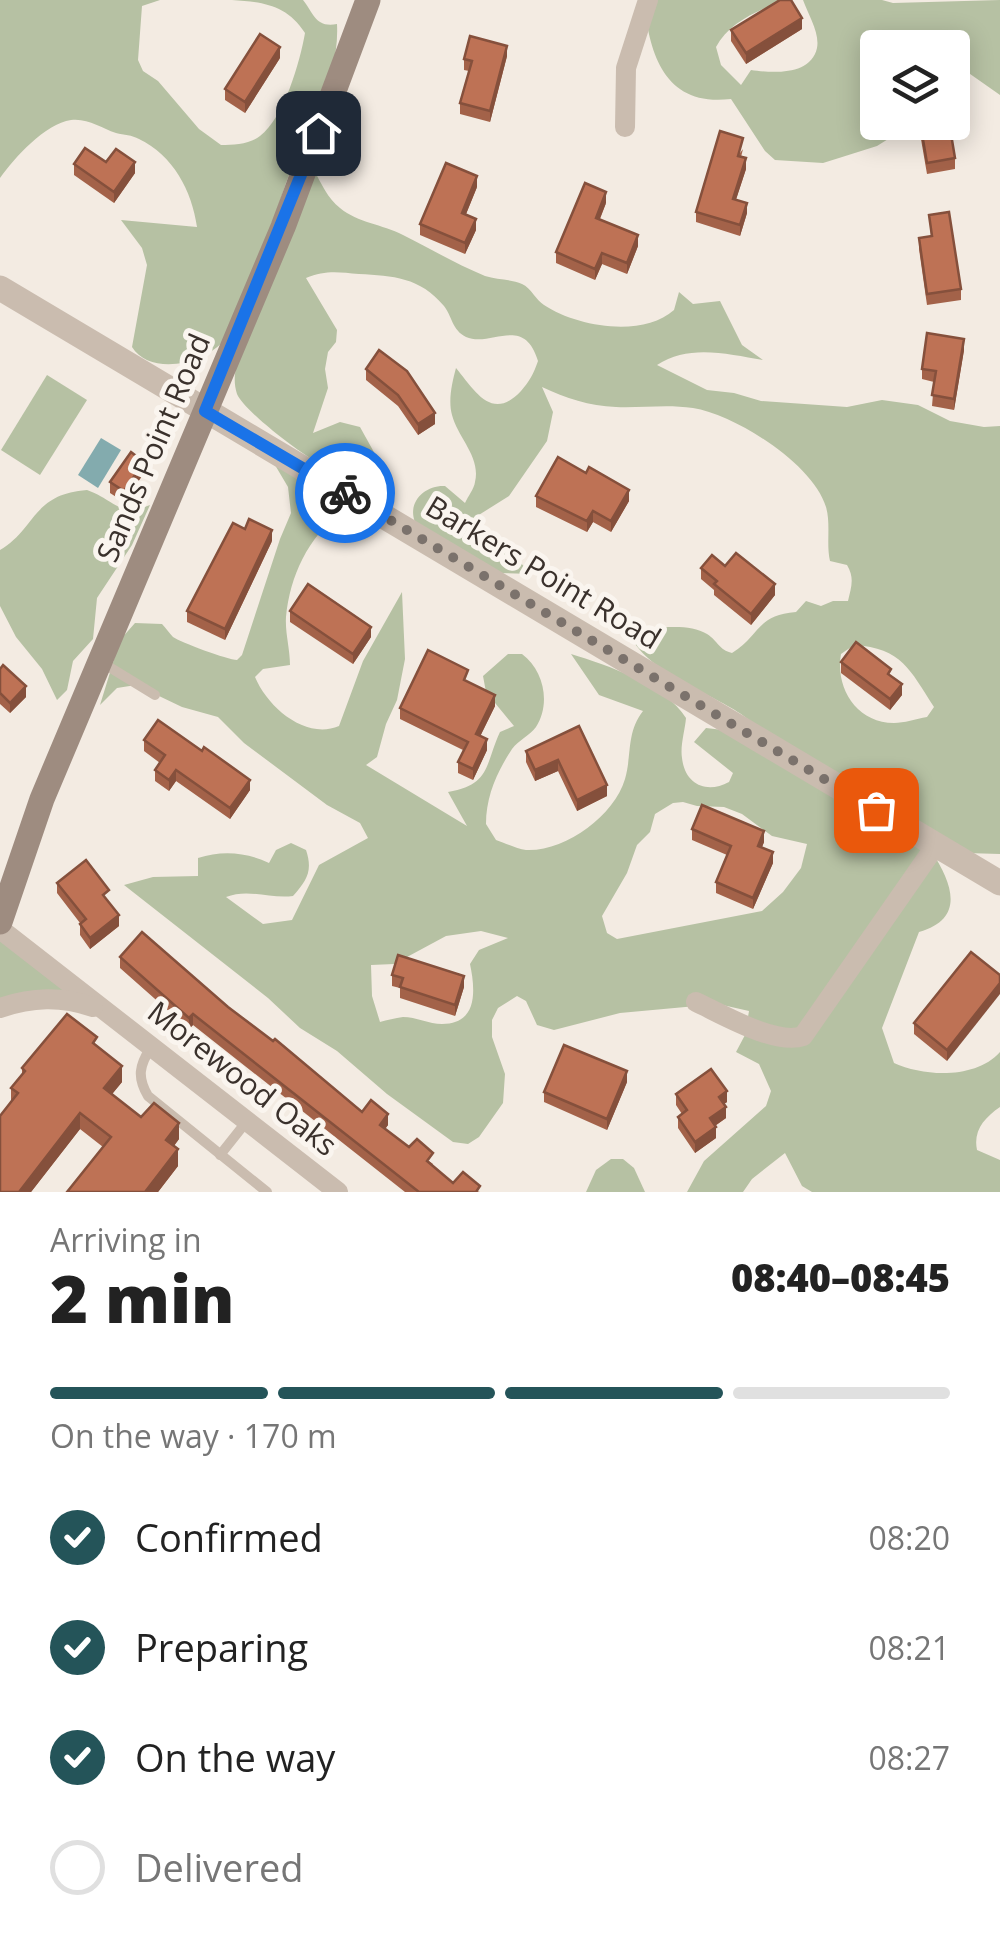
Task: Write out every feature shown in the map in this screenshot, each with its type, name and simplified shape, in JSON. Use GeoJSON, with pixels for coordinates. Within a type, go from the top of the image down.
{"type":"FeatureCollection","features":[{"type":"Feature","properties":{"kind":"main road","name":"Sands Point Road"},"geometry":{"type":"LineString","coordinates":[[0,922],[33,822],[282,227],[368,0]]}},
{"type":"Feature","properties":{"kind":"street"},"geometry":{"type":"LineString","coordinates":[[625,127],[626,68],[648,0]]}},
{"type":"Feature","properties":{"kind":"street","name":"Barkers Point Road"},"geometry":{"type":"LineString","coordinates":[[0,288],[1000,882]]}},
{"type":"Feature","properties":{"kind":"street"},"geometry":{"type":"LineString","coordinates":[[696,1002],[766,1032],[794,1039],[804,1036],[936,846]]}},
{"type":"Feature","properties":{"kind":"street","name":"Morewood Oaks"},"geometry":{"type":"LineString","coordinates":[[0,929],[338,1192]]}},
{"type":"Feature","properties":{"kind":"street","name":"Morewood Oaks"},"geometry":{"type":"LineString","coordinates":[[0,1008],[36,998],[61,999],[109,1013]]}},
{"type":"Feature","properties":{"kind":"lane"},"geometry":{"type":"LineString","coordinates":[[100,662],[155,696]]}},
{"type":"Feature","properties":{"kind":"lane"},"geometry":{"type":"LineString","coordinates":[[152,1046],[143,1059],[139,1076],[148,1096],[267,1192]]}},
{"type":"Feature","properties":{"kind":"lane"},"geometry":{"type":"LineString","coordinates":[[220,1155],[246,1121]]}},
{"type":"Feature","properties":{"kind":"green space"},"geometry":{"type":"Polygon","coordinates":[[[0,0],[160,0],[142,6],[138,60],[143,71],[158,81],[199,129],[221,145],[252,141],[269,128],[290,89],[305,33],[282,11],[232,0],[303,0],[320,22],[337,24],[327,85],[254,274],[227,335],[205,355],[192,361],[164,364],[151,362],[132,347],[147,265],[142,248],[121,220],[197,227],[191,200],[162,154],[136,138],[71,120],[41,135],[0,178],[0,0]]]}},
{"type":"Feature","properties":{"kind":"green space"},"geometry":{"type":"Polygon","coordinates":[[[644,0],[785,0],[737,24],[716,47],[721,65],[741,85],[751,70],[790,71],[813,57],[817,36],[803,0],[1000,0],[1000,95],[970,74],[970,30],[860,30],[860,140],[887,140],[823,163],[775,160],[731,99],[690,95],[676,86],[656,58],[644,0]]]}},
{"type":"Feature","properties":{"kind":"green space"},"geometry":{"type":"Polygon","coordinates":[[[314,170],[332,200],[347,213],[395,231],[485,276],[522,284],[544,305],[574,319],[628,327],[661,319],[674,310],[679,292],[693,304],[720,301],[742,345],[763,360],[695,353],[657,365],[707,390],[761,401],[847,407],[882,400],[918,405],[950,421],[1000,426],[1000,854],[932,852],[949,888],[949,909],[934,926],[919,932],[882,1028],[894,1063],[920,1071],[964,1071],[990,1061],[1000,1052],[1000,1107],[981,1125],[976,1143],[977,1150],[1000,1160],[1000,1192],[812,1192],[802,1186],[785,1153],[752,1179],[743,1192],[687,1192],[704,1161],[766,1106],[771,1091],[759,1064],[736,1052],[745,1035],[749,1011],[718,1004],[620,1013],[554,1030],[537,1025],[526,1001],[517,996],[498,1008],[492,1020],[492,1037],[505,1074],[503,1103],[479,1137],[468,1144],[453,1142],[337,1051],[300,1028],[268,998],[124,885],[153,877],[198,876],[198,858],[216,854],[243,854],[269,863],[276,850],[291,843],[306,850],[309,864],[305,880],[293,896],[243,893],[226,897],[263,924],[292,920],[319,865],[368,838],[360,823],[327,805],[244,743],[218,717],[182,707],[136,685],[117,688],[100,705],[120,640],[135,623],[162,624],[173,637],[224,657],[237,660],[242,655],[291,513],[288,487],[275,465],[336,501],[341,513],[319,534],[296,572],[286,617],[290,665],[263,669],[255,677],[261,689],[279,710],[301,725],[314,729],[339,726],[363,661],[402,592],[405,659],[397,700],[377,757],[366,765],[467,826],[448,792],[462,789],[479,778],[500,732],[514,726],[486,692],[483,676],[508,654],[522,654],[536,669],[543,688],[541,718],[502,766],[490,794],[486,824],[496,840],[522,849],[541,849],[572,838],[610,806],[625,779],[632,736],[643,711],[599,695],[571,654],[634,678],[677,706],[686,718],[682,753],[688,775],[698,785],[721,786],[729,782],[733,773],[694,742],[706,728],[766,735],[741,714],[660,668],[635,643],[628,629],[699,630],[732,653],[773,617],[796,612],[806,601],[821,606],[848,601],[852,579],[847,565],[830,561],[826,507],[806,474],[771,444],[711,412],[674,406],[596,405],[542,387],[553,412],[547,441],[509,496],[474,518],[532,574],[497,573],[415,522],[414,508],[420,496],[438,486],[445,486],[465,503],[474,485],[475,464],[451,409],[456,368],[485,400],[501,404],[521,391],[531,377],[538,361],[532,347],[516,336],[466,337],[435,296],[405,280],[338,272],[306,278],[337,330],[325,369],[328,388],[313,433],[340,422],[360,427],[375,454],[375,470],[355,480],[328,469],[291,444],[256,416],[237,394],[235,372],[314,170]],[[854,645],[841,654],[841,679],[859,710],[869,717],[894,723],[927,717],[934,707],[903,663],[883,651],[854,645]],[[673,803],[655,814],[650,832],[637,845],[627,873],[602,916],[607,933],[617,939],[762,911],[801,868],[807,844],[772,836],[742,814],[724,807],[673,803]],[[481,931],[446,936],[394,964],[371,965],[372,996],[380,1022],[403,1017],[442,1024],[463,1018],[472,1003],[470,964],[479,950],[508,938],[481,931]]]}},
{"type":"Feature","properties":{"kind":"green space"},"geometry":{"type":"Polygon","coordinates":[[[47,375],[87,400],[40,475],[1,450],[47,375]]]}},
{"type":"Feature","properties":{"kind":"green space"},"geometry":{"type":"Polygon","coordinates":[[[87,490],[124,509],[150,505],[132,545],[97,598],[93,639],[73,661],[67,690],[57,700],[42,669],[16,637],[0,606],[0,550],[55,498],[87,490]]]}},
{"type":"Feature","properties":{"kind":"green space"},"geometry":{"type":"Polygon","coordinates":[[[0,929],[83,1004],[0,1008],[0,929]]]}},
{"type":"Feature","properties":{"kind":"green space"},"geometry":{"type":"Polygon","coordinates":[[[611,1159],[623,1159],[634,1168],[645,1192],[586,1192],[596,1170],[611,1159]]]}},
{"type":"Feature","properties":{"kind":"water"},"geometry":{"type":"Polygon","coordinates":[[[101,438],[121,450],[98,488],[78,475],[101,438]]]}},
{"type":"Feature","properties":{"kind":"building"},"geometry":{"type":"Polygon","coordinates":[[[780,0],[791,0],[802,18],[746,53],[731,30],[780,0]]]}},
{"type":"Feature","properties":{"kind":"building"},"geometry":{"type":"Polygon","coordinates":[[[260,34],[280,47],[245,102],[225,89],[260,34]]]}},
{"type":"Feature","properties":{"kind":"building"},"geometry":{"type":"Polygon","coordinates":[[[470,36],[507,46],[490,111],[460,103],[472,61],[464,59],[470,36]]]}},
{"type":"Feature","properties":{"kind":"building"},"geometry":{"type":"Polygon","coordinates":[[[720,131],[743,138],[738,156],[746,158],[733,199],[747,203],[740,225],[696,212],[720,131]]]}},
{"type":"Feature","properties":{"kind":"building"},"geometry":{"type":"Polygon","coordinates":[[[923,140],[952,140],[955,158],[927,163],[923,140]]]}},
{"type":"Feature","properties":{"kind":"building"},"geometry":{"type":"Polygon","coordinates":[[[85,148],[106,162],[116,149],[135,162],[114,192],[74,164],[85,148]]]}},
{"type":"Feature","properties":{"kind":"building"},"geometry":{"type":"Polygon","coordinates":[[[446,163],[477,176],[462,213],[476,219],[465,243],[420,224],[446,163]]]}},
{"type":"Feature","properties":{"kind":"building"},"geometry":{"type":"Polygon","coordinates":[[[585,183],[606,192],[596,218],[638,235],[627,263],[602,253],[595,269],[556,252],[585,183]]]}},
{"type":"Feature","properties":{"kind":"building"},"geometry":{"type":"Polygon","coordinates":[[[949,212],[961,289],[927,294],[919,238],[932,236],[929,215],[949,212]]]}},
{"type":"Feature","properties":{"kind":"building"},"geometry":{"type":"Polygon","coordinates":[[[927,333],[964,339],[954,399],[932,395],[936,371],[922,369],[927,333]]]}},
{"type":"Feature","properties":{"kind":"building"},"geometry":{"type":"Polygon","coordinates":[[[379,350],[407,371],[435,413],[418,424],[398,395],[366,369],[379,350]]]}},
{"type":"Feature","properties":{"kind":"building"},"geometry":{"type":"Polygon","coordinates":[[[131,452],[144,462],[124,491],[110,482],[131,452]]]}},
{"type":"Feature","properties":{"kind":"building"},"geometry":{"type":"Polygon","coordinates":[[[558,457],[586,473],[589,467],[629,490],[611,521],[593,511],[587,521],[536,496],[558,457]]]}},
{"type":"Feature","properties":{"kind":"building"},"geometry":{"type":"Polygon","coordinates":[[[249,519],[272,530],[225,629],[187,611],[233,523],[245,529],[249,519]]]}},
{"type":"Feature","properties":{"kind":"building"},"geometry":{"type":"Polygon","coordinates":[[[736,553],[775,584],[751,614],[701,568],[712,555],[725,566],[736,553]]]}},
{"type":"Feature","properties":{"kind":"building"},"geometry":{"type":"Polygon","coordinates":[[[308,584],[371,627],[353,654],[290,611],[308,584]]]}},
{"type":"Feature","properties":{"kind":"building"},"geometry":{"type":"Polygon","coordinates":[[[856,642],[891,669],[888,674],[902,684],[890,699],[841,662],[856,642]]]}},
{"type":"Feature","properties":{"kind":"building"},"geometry":{"type":"Polygon","coordinates":[[[428,650],[468,670],[464,680],[495,695],[476,734],[487,739],[473,769],[458,762],[468,742],[400,708],[428,650]]]}},
{"type":"Feature","properties":{"kind":"building"},"geometry":{"type":"Polygon","coordinates":[[[3,665],[26,686],[10,703],[0,693],[3,665]]]}},
{"type":"Feature","properties":{"kind":"building"},"geometry":{"type":"Polygon","coordinates":[[[158,720],[250,780],[230,808],[176,770],[169,780],[155,770],[165,755],[144,740],[158,720]]]}},
{"type":"Feature","properties":{"kind":"building"},"geometry":{"type":"Polygon","coordinates":[[[579,726],[607,785],[577,800],[558,760],[535,770],[526,751],[579,726]]]}},
{"type":"Feature","properties":{"kind":"building"},"geometry":{"type":"Polygon","coordinates":[[[702,805],[764,831],[758,846],[773,852],[753,898],[716,882],[731,846],[692,829],[702,805]]]}},
{"type":"Feature","properties":{"kind":"building"},"geometry":{"type":"Polygon","coordinates":[[[86,860],[109,890],[103,895],[119,915],[90,938],[80,924],[86,919],[57,883],[86,860]]]}},
{"type":"Feature","properties":{"kind":"building"},"geometry":{"type":"Polygon","coordinates":[[[142,932],[228,1007],[275,1039],[362,1112],[371,1100],[388,1114],[380,1125],[409,1147],[417,1139],[433,1153],[427,1161],[453,1183],[463,1172],[480,1186],[476,1192],[419,1192],[193,1014],[189,1018],[120,957],[142,932]]]}},
{"type":"Feature","properties":{"kind":"building"},"geometry":{"type":"Polygon","coordinates":[[[971,952],[1000,975],[1000,983],[947,1050],[914,1023],[971,952]]]}},
{"type":"Feature","properties":{"kind":"building"},"geometry":{"type":"Polygon","coordinates":[[[398,955],[464,976],[455,1005],[400,987],[403,978],[392,975],[398,955]]]}},
{"type":"Feature","properties":{"kind":"building"},"geometry":{"type":"Polygon","coordinates":[[[67,1014],[97,1037],[93,1043],[122,1066],[104,1088],[141,1117],[154,1103],[179,1123],[166,1140],[178,1149],[145,1192],[67,1192],[111,1137],[80,1113],[19,1192],[0,1192],[0,1116],[18,1093],[11,1088],[25,1071],[22,1068],[67,1014]]]}},
{"type":"Feature","properties":{"kind":"building"},"geometry":{"type":"Polygon","coordinates":[[[564,1045],[627,1071],[607,1119],[544,1092],[564,1045]]]}},
{"type":"Feature","properties":{"kind":"building"},"geometry":{"type":"Polygon","coordinates":[[[711,1069],[727,1091],[719,1097],[726,1107],[710,1118],[716,1127],[695,1142],[678,1117],[687,1110],[676,1094],[711,1069]]]}},
{"type":"Feature","properties":{"kind":"way so far"},"geometry":{"type":"LineString","coordinates":[[345,493],[876,810]]}},
{"type":"Feature","properties":{"kind":"route"},"geometry":{"type":"LineString","coordinates":[[318,133],[205,411],[345,493]]}}]}
